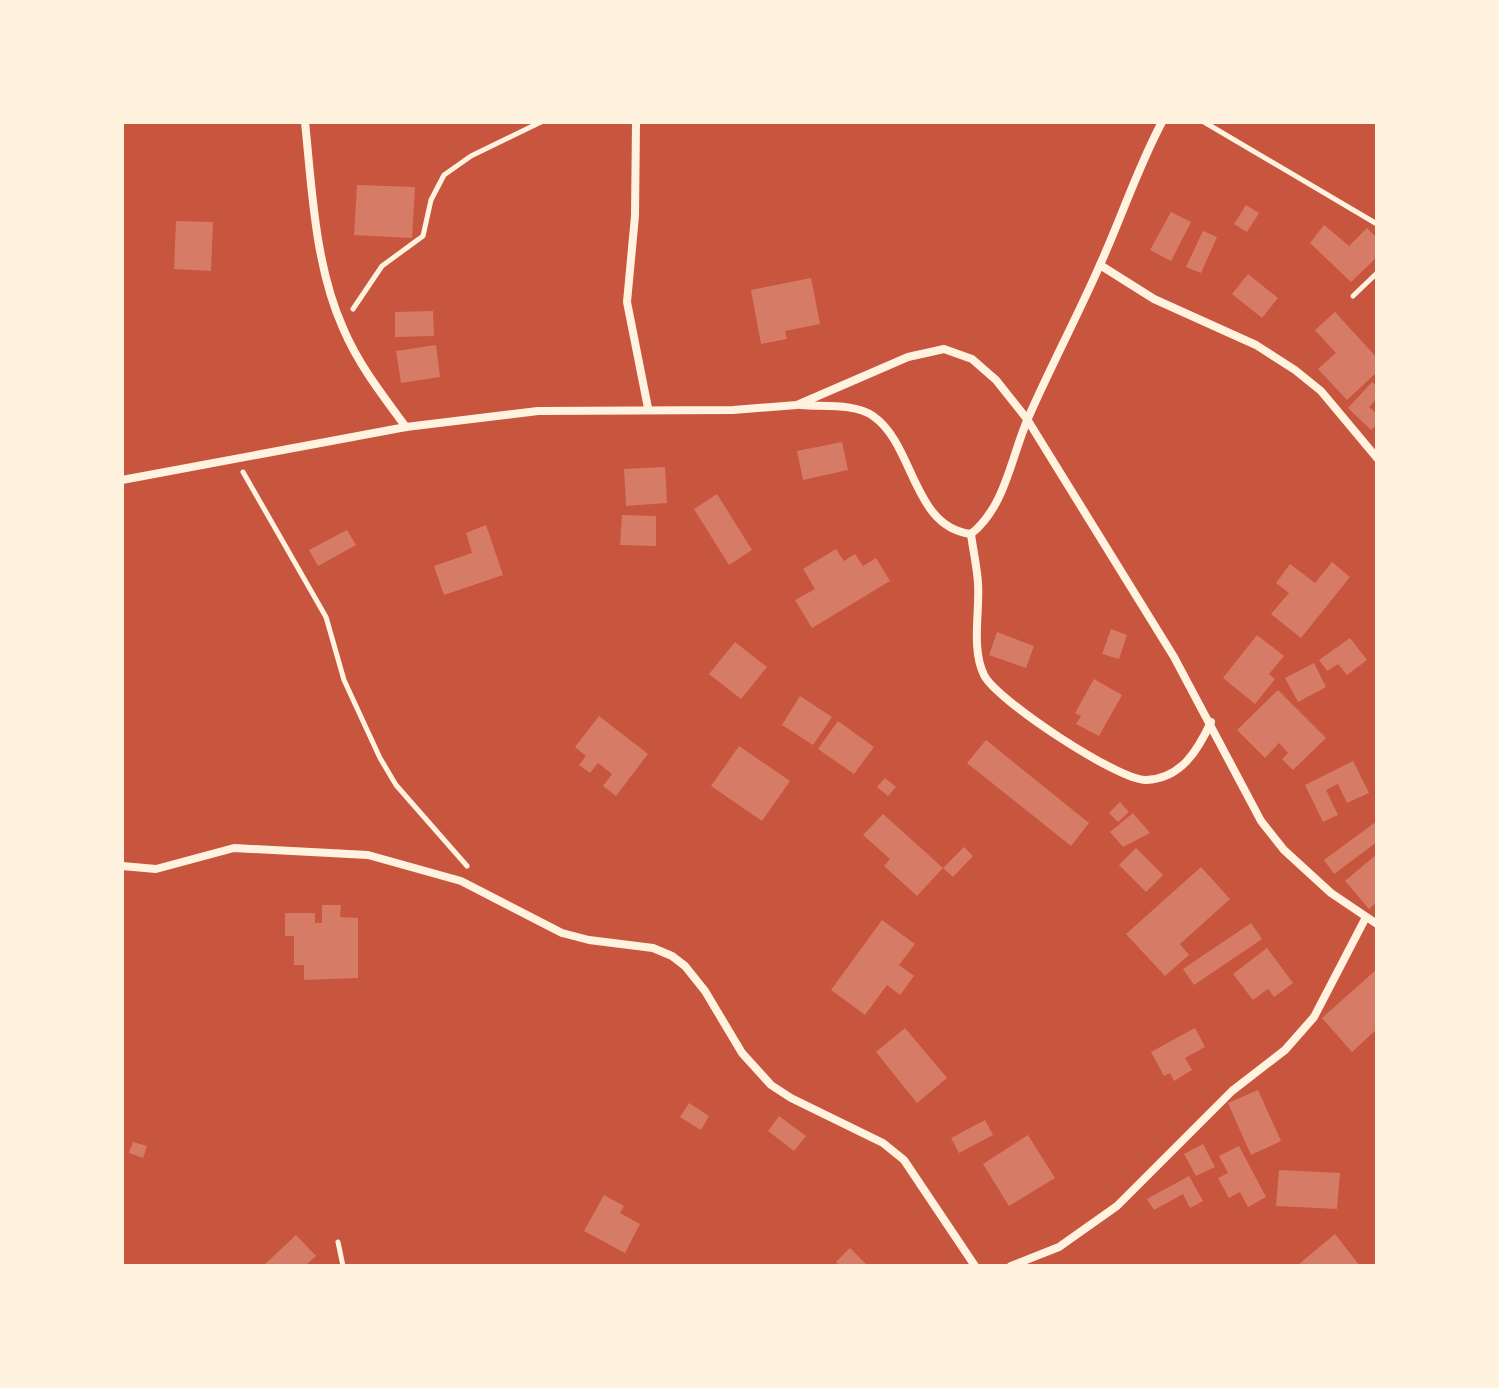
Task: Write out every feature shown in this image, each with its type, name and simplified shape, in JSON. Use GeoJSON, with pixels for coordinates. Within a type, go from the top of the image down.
{"type":"FeatureCollection","features":[{"type":"Feature","properties":{"kind":"street"},"geometry":{"type":"LineString","coordinates":[[305,122],[328,281],[342,328],[370,378],[406,427]]}},
{"type":"Feature","properties":{"kind":"street"},"geometry":{"type":"LineString","coordinates":[[636,122],[635,216],[627,302],[648,408]]}},
{"type":"Feature","properties":{"kind":"street"},"geometry":{"type":"LineString","coordinates":[[122,480],[406,427],[538,411],[648,408],[733,410],[797,405],[855,409],[872,415],[887,429],[915,484],[940,520],[954,532],[971,534],[987,522],[1027,419],[1100,265],[1143,157],[1162,122]]}},
{"type":"Feature","properties":{"kind":"street"},"geometry":{"type":"LineString","coordinates":[[1100,265],[1154,299],[1222,328],[1295,370],[1321,391],[1377,458]]}},
{"type":"Feature","properties":{"kind":"street"},"geometry":{"type":"LineString","coordinates":[[797,405],[908,357],[944,349],[972,359],[996,380],[1027,419],[1211,722],[1261,821],[1284,850],[1365,919],[1377,924]]}},
{"type":"Feature","properties":{"kind":"street"},"geometry":{"type":"LineString","coordinates":[[971,534],[978,584],[979,655],[983,674],[1003,699],[1113,769],[1143,780],[1163,777],[1190,760],[1211,722]]}},
{"type":"Feature","properties":{"kind":"street"},"geometry":{"type":"LineString","coordinates":[[122,866],[156,869],[234,848],[368,855],[415,867],[495,896],[562,933],[589,940],[653,948],[685,966],[705,991],[742,1053],[771,1085],[883,1143],[904,1160],[975,1266]]}},
{"type":"Feature","properties":{"kind":"street"},"geometry":{"type":"LineString","coordinates":[[1011,1266],[1059,1247],[1117,1206],[1232,1091],[1285,1050],[1314,1017],[1365,919]]}},
{"type":"Feature","properties":{"kind":"path"},"geometry":{"type":"LineString","coordinates":[[342,328],[382,266],[423,236],[431,200],[444,175],[471,156],[541,122]]}},
{"type":"Feature","properties":{"kind":"path"},"geometry":{"type":"LineString","coordinates":[[1204,122],[1377,224]]}},
{"type":"Feature","properties":{"kind":"path"},"geometry":{"type":"LineString","coordinates":[[1353,296],[1377,273]]}},
{"type":"Feature","properties":{"kind":"path"},"geometry":{"type":"LineString","coordinates":[[235,459],[326,617],[344,680],[380,758],[411,803],[495,896]]}},
{"type":"Feature","properties":{"kind":"path"},"geometry":{"type":"LineString","coordinates":[[338,1242],[343,1266]]}},
{"type":"Feature","properties":{"kind":"building"},"geometry":{"type":"Polygon","coordinates":[[[357,185],[415,187],[412,238],[354,235],[357,185]]]}},
{"type":"Feature","properties":{"kind":"building"},"geometry":{"type":"Polygon","coordinates":[[[1246,205],[1259,213],[1247,232],[1234,224],[1246,205]]]}},
{"type":"Feature","properties":{"kind":"building"},"geometry":{"type":"Polygon","coordinates":[[[1171,212],[1191,222],[1171,261],[1150,250],[1171,212]]]}},
{"type":"Feature","properties":{"kind":"building"},"geometry":{"type":"Polygon","coordinates":[[[176,221],[213,222],[211,271],[174,269],[176,221]]]}},
{"type":"Feature","properties":{"kind":"building"},"geometry":{"type":"Polygon","coordinates":[[[1324,225],[1349,246],[1367,228],[1377,238],[1377,257],[1351,282],[1310,243],[1324,225]]]}},
{"type":"Feature","properties":{"kind":"building"},"geometry":{"type":"Polygon","coordinates":[[[1203,231],[1217,237],[1201,273],[1186,267],[1203,231]]]}},
{"type":"Feature","properties":{"kind":"building"},"geometry":{"type":"Polygon","coordinates":[[[1248,274],[1278,298],[1262,318],[1232,294],[1248,274]]]}},
{"type":"Feature","properties":{"kind":"building"},"geometry":{"type":"Polygon","coordinates":[[[811,278],[820,324],[785,331],[787,339],[761,344],[751,290],[811,278]]]}},
{"type":"Feature","properties":{"kind":"building"},"geometry":{"type":"Polygon","coordinates":[[[433,311],[434,336],[395,337],[395,312],[433,311]]]}},
{"type":"Feature","properties":{"kind":"building"},"geometry":{"type":"Polygon","coordinates":[[[1335,312],[1377,358],[1377,372],[1347,400],[1318,369],[1336,353],[1315,330],[1335,312]]]}},
{"type":"Feature","properties":{"kind":"building"},"geometry":{"type":"Polygon","coordinates":[[[436,345],[440,377],[401,383],[396,351],[436,345]]]}},
{"type":"Feature","properties":{"kind":"building"},"geometry":{"type":"Polygon","coordinates":[[[1372,382],[1377,386],[1377,398],[1369,407],[1377,414],[1377,424],[1371,430],[1348,408],[1372,382]]]}},
{"type":"Feature","properties":{"kind":"building"},"geometry":{"type":"Polygon","coordinates":[[[842,442],[848,470],[803,480],[797,451],[842,442]]]}},
{"type":"Feature","properties":{"kind":"building"},"geometry":{"type":"Polygon","coordinates":[[[665,467],[667,503],[626,506],[624,469],[665,467]]]}},
{"type":"Feature","properties":{"kind":"building"},"geometry":{"type":"Polygon","coordinates":[[[717,494],[752,550],[729,565],[694,509],[717,494]]]}},
{"type":"Feature","properties":{"kind":"building"},"geometry":{"type":"Polygon","coordinates":[[[622,515],[656,516],[656,546],[620,545],[622,515]]]}},
{"type":"Feature","properties":{"kind":"building"},"geometry":{"type":"Polygon","coordinates":[[[486,525],[503,575],[444,595],[434,566],[472,553],[466,533],[486,525]]]}},
{"type":"Feature","properties":{"kind":"building"},"geometry":{"type":"Polygon","coordinates":[[[347,530],[356,545],[318,566],[309,550],[347,530]]]}},
{"type":"Feature","properties":{"kind":"building"},"geometry":{"type":"Polygon","coordinates":[[[836,549],[844,561],[855,554],[863,566],[876,558],[890,581],[812,628],[795,600],[815,589],[803,569],[836,549]]]}},
{"type":"Feature","properties":{"kind":"building"},"geometry":{"type":"Polygon","coordinates":[[[1332,562],[1350,577],[1301,638],[1271,614],[1289,593],[1276,583],[1290,564],[1315,583],[1332,562]]]}},
{"type":"Feature","properties":{"kind":"building"},"geometry":{"type":"Polygon","coordinates":[[[1111,629],[1127,635],[1119,659],[1102,654],[1111,629]]]}},
{"type":"Feature","properties":{"kind":"building"},"geometry":{"type":"Polygon","coordinates":[[[997,632],[1034,646],[1026,668],[989,655],[997,632]]]}},
{"type":"Feature","properties":{"kind":"building"},"geometry":{"type":"Polygon","coordinates":[[[1257,635],[1284,656],[1269,674],[1275,679],[1255,704],[1223,678],[1257,635]]]}},
{"type":"Feature","properties":{"kind":"building"},"geometry":{"type":"Polygon","coordinates":[[[1350,638],[1367,660],[1347,675],[1338,664],[1327,671],[1319,660],[1350,638]]]}},
{"type":"Feature","properties":{"kind":"building"},"geometry":{"type":"Polygon","coordinates":[[[735,642],[767,667],[741,699],[709,674],[735,642]]]}},
{"type":"Feature","properties":{"kind":"building"},"geometry":{"type":"Polygon","coordinates":[[[1314,663],[1326,687],[1298,702],[1285,678],[1314,663]]]}},
{"type":"Feature","properties":{"kind":"building"},"geometry":{"type":"Polygon","coordinates":[[[1094,679],[1122,695],[1099,736],[1076,724],[1081,716],[1075,713],[1094,679]]]}},
{"type":"Feature","properties":{"kind":"building"},"geometry":{"type":"Polygon","coordinates":[[[1278,690],[1326,738],[1293,770],[1282,759],[1288,753],[1279,743],[1265,758],[1237,730],[1278,690]]]}},
{"type":"Feature","properties":{"kind":"building"},"geometry":{"type":"Polygon","coordinates":[[[800,696],[832,717],[813,745],[782,725],[800,696]]]}},
{"type":"Feature","properties":{"kind":"building"},"geometry":{"type":"Polygon","coordinates":[[[599,716],[648,754],[616,796],[603,786],[612,774],[598,763],[590,773],[579,765],[586,756],[575,747],[599,716]]]}},
{"type":"Feature","properties":{"kind":"building"},"geometry":{"type":"Polygon","coordinates":[[[838,721],[874,747],[854,774],[818,749],[838,721]]]}},
{"type":"Feature","properties":{"kind":"building"},"geometry":{"type":"Polygon","coordinates":[[[986,740],[1089,823],[1071,846],[967,763],[986,740]]]}},
{"type":"Feature","properties":{"kind":"building"},"geometry":{"type":"Polygon","coordinates":[[[739,746],[790,781],[762,821],[711,786],[739,746]]]}},
{"type":"Feature","properties":{"kind":"building"},"geometry":{"type":"Polygon","coordinates":[[[1353,761],[1369,793],[1347,803],[1338,784],[1326,790],[1338,815],[1323,822],[1305,785],[1353,761]]]}},
{"type":"Feature","properties":{"kind":"building"},"geometry":{"type":"Polygon","coordinates":[[[885,778],[896,787],[888,796],[877,787],[885,778]]]}},
{"type":"Feature","properties":{"kind":"building"},"geometry":{"type":"Polygon","coordinates":[[[1120,802],[1129,812],[1118,822],[1109,813],[1120,802]]]}},
{"type":"Feature","properties":{"kind":"building"},"geometry":{"type":"Polygon","coordinates":[[[1133,813],[1150,833],[1123,847],[1110,832],[1133,813]]]}},
{"type":"Feature","properties":{"kind":"building"},"geometry":{"type":"Polygon","coordinates":[[[883,814],[943,868],[917,896],[884,866],[890,859],[863,835],[883,814]]]}},
{"type":"Feature","properties":{"kind":"building"},"geometry":{"type":"Polygon","coordinates":[[[1377,821],[1377,842],[1334,874],[1324,860],[1377,821]]]}},
{"type":"Feature","properties":{"kind":"building"},"geometry":{"type":"Polygon","coordinates":[[[964,847],[973,856],[953,877],[943,868],[964,847]]]}},
{"type":"Feature","properties":{"kind":"building"},"geometry":{"type":"Polygon","coordinates":[[[1136,848],[1163,875],[1146,892],[1119,865],[1136,848]]]}},
{"type":"Feature","properties":{"kind":"building"},"geometry":{"type":"Polygon","coordinates":[[[1377,854],[1377,902],[1369,909],[1345,881],[1377,854]]]}},
{"type":"Feature","properties":{"kind":"building"},"geometry":{"type":"Polygon","coordinates":[[[1201,867],[1230,899],[1180,944],[1189,955],[1165,976],[1126,934],[1201,867]]]}},
{"type":"Feature","properties":{"kind":"building"},"geometry":{"type":"Polygon","coordinates":[[[322,905],[341,905],[340,917],[358,918],[358,978],[304,980],[304,965],[294,965],[294,936],[285,936],[285,913],[315,913],[315,923],[322,923],[322,905]]]}},
{"type":"Feature","properties":{"kind":"building"},"geometry":{"type":"Polygon","coordinates":[[[882,920],[915,944],[899,965],[914,976],[900,995],[887,985],[865,1015],[831,990],[882,920]]]}},
{"type":"Feature","properties":{"kind":"building"},"geometry":{"type":"Polygon","coordinates":[[[1251,923],[1262,939],[1194,985],[1183,969],[1251,923]]]}},
{"type":"Feature","properties":{"kind":"building"},"geometry":{"type":"Polygon","coordinates":[[[1267,948],[1293,983],[1274,997],[1268,989],[1253,1000],[1233,974],[1267,948]]]}},
{"type":"Feature","properties":{"kind":"building"},"geometry":{"type":"Polygon","coordinates":[[[1377,969],[1377,1029],[1352,1052],[1322,1018],[1377,969]]]}},
{"type":"Feature","properties":{"kind":"building"},"geometry":{"type":"Polygon","coordinates":[[[905,1028],[947,1078],[917,1103],[876,1052],[905,1028]]]}},
{"type":"Feature","properties":{"kind":"building"},"geometry":{"type":"Polygon","coordinates":[[[1195,1028],[1205,1047],[1185,1058],[1192,1070],[1174,1081],[1170,1073],[1164,1076],[1151,1052],[1195,1028]]]}},
{"type":"Feature","properties":{"kind":"building"},"geometry":{"type":"Polygon","coordinates":[[[1258,1090],[1281,1141],[1251,1155],[1228,1103],[1258,1090]]]}},
{"type":"Feature","properties":{"kind":"building"},"geometry":{"type":"Polygon","coordinates":[[[689,1103],[709,1116],[701,1130],[680,1117],[689,1103]]]}},
{"type":"Feature","properties":{"kind":"building"},"geometry":{"type":"Polygon","coordinates":[[[779,1116],[806,1136],[794,1151],[768,1131],[779,1116]]]}},
{"type":"Feature","properties":{"kind":"building"},"geometry":{"type":"Polygon","coordinates":[[[985,1120],[993,1135],[959,1153],[951,1138],[985,1120]]]}},
{"type":"Feature","properties":{"kind":"building"},"geometry":{"type":"Polygon","coordinates":[[[1028,1135],[1055,1178],[1009,1206],[983,1164],[1028,1135]]]}},
{"type":"Feature","properties":{"kind":"building"},"geometry":{"type":"Polygon","coordinates":[[[133,1142],[147,1146],[143,1158],[129,1153],[133,1142]]]}},
{"type":"Feature","properties":{"kind":"building"},"geometry":{"type":"Polygon","coordinates":[[[1203,1144],[1215,1167],[1196,1176],[1184,1154],[1203,1144]]]}},
{"type":"Feature","properties":{"kind":"building"},"geometry":{"type":"Polygon","coordinates":[[[1239,1146],[1266,1197],[1248,1207],[1240,1192],[1229,1198],[1218,1178],[1228,1173],[1219,1156],[1239,1146]]]}},
{"type":"Feature","properties":{"kind":"building"},"geometry":{"type":"Polygon","coordinates":[[[1279,1170],[1340,1173],[1337,1209],[1276,1206],[1279,1170]]]}},
{"type":"Feature","properties":{"kind":"building"},"geometry":{"type":"Polygon","coordinates":[[[1189,1176],[1203,1201],[1190,1208],[1183,1194],[1154,1210],[1147,1199],[1189,1176]]]}},
{"type":"Feature","properties":{"kind":"building"},"geometry":{"type":"Polygon","coordinates":[[[604,1195],[624,1206],[620,1213],[640,1224],[625,1253],[584,1231],[604,1195]]]}},
{"type":"Feature","properties":{"kind":"building"},"geometry":{"type":"Polygon","coordinates":[[[1335,1234],[1360,1266],[1299,1264],[1335,1234]]]}},
{"type":"Feature","properties":{"kind":"building"},"geometry":{"type":"Polygon","coordinates":[[[296,1235],[316,1256],[305,1266],[263,1266],[296,1235]]]}},
{"type":"Feature","properties":{"kind":"building"},"geometry":{"type":"Polygon","coordinates":[[[850,1248],[868,1266],[840,1266],[836,1262],[850,1248]]]}}]}
